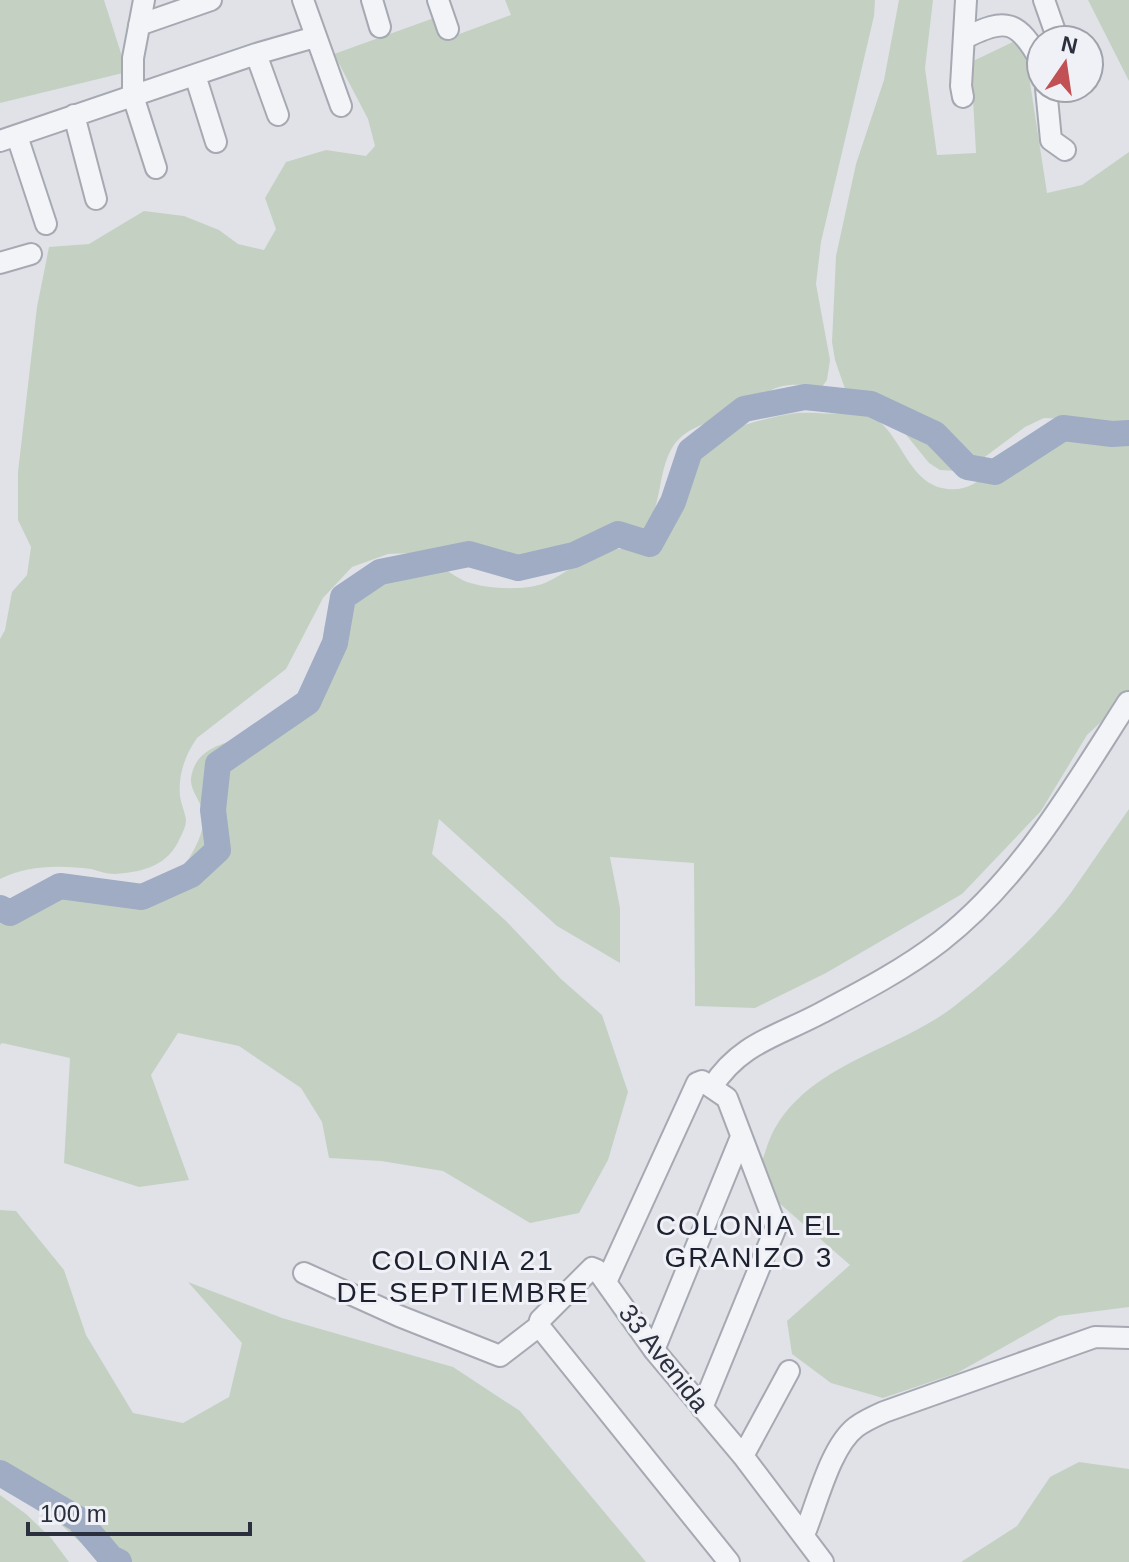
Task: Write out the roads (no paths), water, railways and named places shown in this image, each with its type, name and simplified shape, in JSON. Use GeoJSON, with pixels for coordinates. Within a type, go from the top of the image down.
{"type":"FeatureCollection","features":[{"type":"Feature","properties":{"kind":"street"},"geometry":{"type":"LineString","coordinates":[[144,0],[133,58],[133,96],[156,168]]}},
{"type":"Feature","properties":{"kind":"street"},"geometry":{"type":"LineString","coordinates":[[139,25],[211,0]]}},
{"type":"Feature","properties":{"kind":"street"},"geometry":{"type":"LineString","coordinates":[[303,0],[341,106]]}},
{"type":"Feature","properties":{"kind":"street"},"geometry":{"type":"LineString","coordinates":[[372,0],[380,27]]}},
{"type":"Feature","properties":{"kind":"street"},"geometry":{"type":"LineString","coordinates":[[438,0],[448,29]]}},
{"type":"Feature","properties":{"kind":"street"},"geometry":{"type":"LineString","coordinates":[[963,97],[966,0]]}},
{"type":"Feature","properties":{"kind":"street"},"geometry":{"type":"LineString","coordinates":[[1044,0],[1052,24]]}},
{"type":"Feature","properties":{"kind":"street"},"geometry":{"type":"LineString","coordinates":[[965,38],[986,27],[1004,24],[1025,37]]}},
{"type":"Feature","properties":{"kind":"street"},"geometry":{"type":"LineString","coordinates":[[46,224],[8,139],[256,54],[315,37]]}},
{"type":"Feature","properties":{"kind":"street"},"geometry":{"type":"LineString","coordinates":[[256,54],[278,115]]}},
{"type":"Feature","properties":{"kind":"street"},"geometry":{"type":"LineString","coordinates":[[195,75],[216,142]]}},
{"type":"Feature","properties":{"kind":"street"},"geometry":{"type":"LineString","coordinates":[[1048,104],[1051,140],[1065,150]]}},
{"type":"Feature","properties":{"kind":"street"},"geometry":{"type":"LineString","coordinates":[[74,115],[96,199]]}},
{"type":"Feature","properties":{"kind":"street"},"geometry":{"type":"LineString","coordinates":[[0,263],[31,254]]}},
{"type":"Feature","properties":{"kind":"street"},"geometry":{"type":"LineString","coordinates":[[712,1087],[729,1063],[756,1042],[819,1015],[890,974],[940,942],[980,907],[1068,796],[1128,702]]}},
{"type":"Feature","properties":{"kind":"street"},"geometry":{"type":"LineString","coordinates":[[304,1273],[399,1316],[500,1356],[539,1326],[540,1320],[599,1275],[697,1083],[702,1081],[727,1098],[776,1227],[702,1408]]}},
{"type":"Feature","properties":{"kind":"street"},"geometry":{"type":"LineString","coordinates":[[654,1350],[741,1137]]}},
{"type":"Feature","properties":{"kind":"street","name":"33 Avenida"},"geometry":{"type":"LineString","coordinates":[[599,1275],[654,1350],[743,1456],[823,1562]]}},
{"type":"Feature","properties":{"kind":"street"},"geometry":{"type":"LineString","coordinates":[[539,1326],[729,1562]]}},
{"type":"Feature","properties":{"kind":"street"},"geometry":{"type":"LineString","coordinates":[[804,1535],[834,1457],[856,1427],[884,1412],[1095,1337],[1129,1338]]}},
{"type":"Feature","properties":{"kind":"street"},"geometry":{"type":"LineString","coordinates":[[743,1456],[789,1371]]}},
{"type":"Feature","properties":{"kind":"waterway"},"geometry":{"type":"LineString","coordinates":[[0,908],[10,913],[60,886],[142,897],[191,875],[218,850],[213,810],[218,764],[308,702],[335,643],[343,597],[380,572],[469,554],[518,568],[574,555],[618,534],[650,544],[673,502],[690,451],[744,409],[805,397],[871,404],[935,434],[967,467],[995,472],[1063,428],[1129,433]]}},
{"type":"Feature","properties":{"kind":"waterway"},"geometry":{"type":"LineString","coordinates":[[0,1473],[78,1519],[111,1558],[119,1562]]}},
{"type":"Feature","properties":{"kind":"district","name":"COLONIA EL GRANIZO 3"},"geometry":{"type":"Point","coordinates":[749,1241]}},
{"type":"Feature","properties":{"kind":"district","name":"COLONIA 21 DE SEPTIEMBRE"},"geometry":{"type":"Point","coordinates":[463,1276]}}]}
